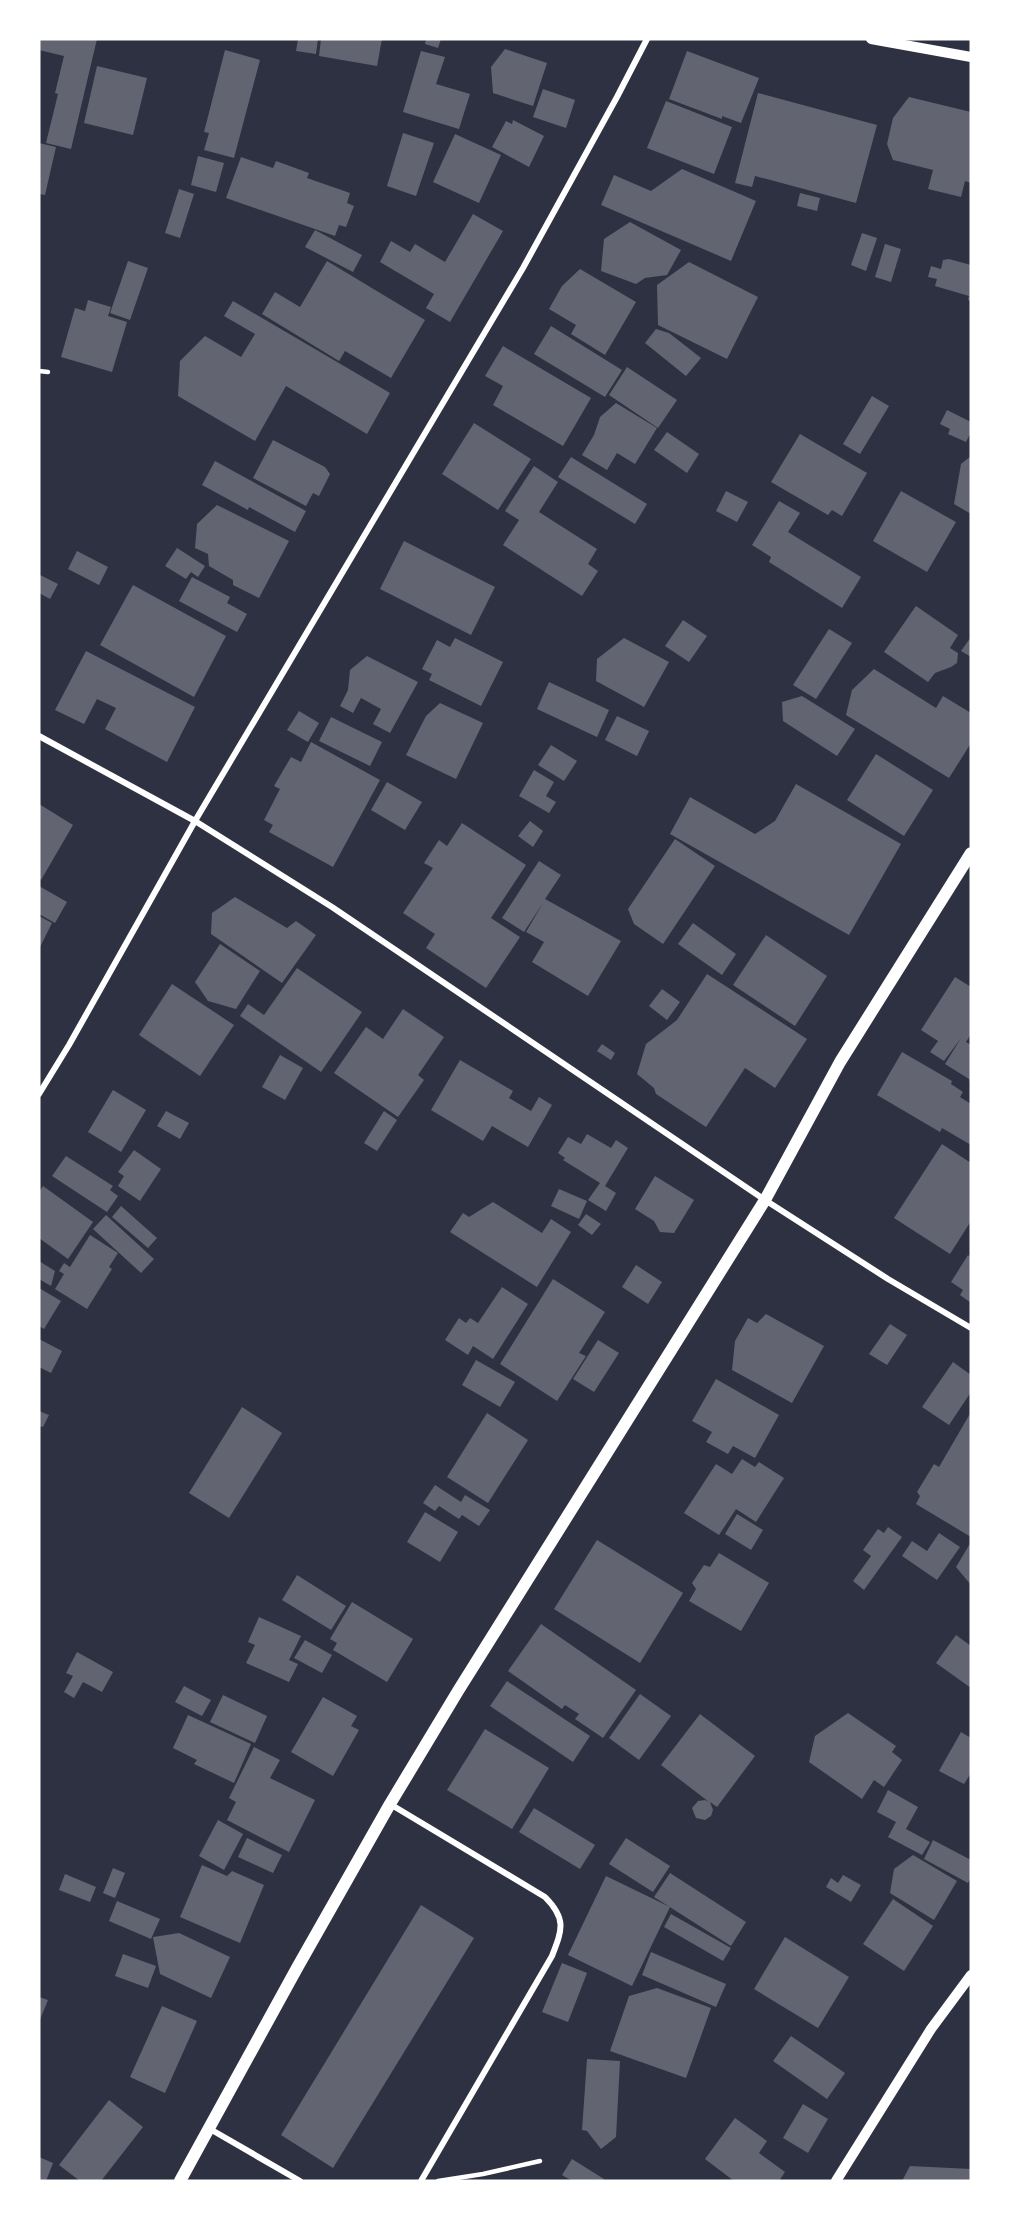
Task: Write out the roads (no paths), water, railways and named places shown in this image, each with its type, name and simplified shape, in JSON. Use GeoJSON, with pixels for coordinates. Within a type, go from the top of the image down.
{"type":"FeatureCollection","features":[{"type":"Feature","properties":{"kind":"main road"},"geometry":{"type":"LineString","coordinates":[[180,2181],[390,1804],[458,1691],[765,1200],[840,1062],[971,853]]}},
{"type":"Feature","properties":{"kind":"street"},"geometry":{"type":"LineString","coordinates":[[39,1094],[195,821],[522,268],[618,97],[647,39]]}},
{"type":"Feature","properties":{"kind":"street"},"geometry":{"type":"LineString","coordinates":[[871,39],[971,57]]}},
{"type":"Feature","properties":{"kind":"street"},"geometry":{"type":"LineString","coordinates":[[39,736],[195,821],[332,907],[765,1200],[888,1279],[971,1328]]}},
{"type":"Feature","properties":{"kind":"street"},"geometry":{"type":"LineString","coordinates":[[390,1804],[545,1897],[553,1905],[561,1921],[562,1931],[552,1956],[422,2181]]}},
{"type":"Feature","properties":{"kind":"street"},"geometry":{"type":"LineString","coordinates":[[836,2181],[931,2029],[971,1975]]}},
{"type":"Feature","properties":{"kind":"street"},"geometry":{"type":"LineString","coordinates":[[210,2129],[300,2181]]}},
{"type":"Feature","properties":{"kind":"lane"},"geometry":{"type":"LineString","coordinates":[[39,371],[48,372]]}},
{"type":"Feature","properties":{"kind":"lane"},"geometry":{"type":"LineString","coordinates":[[438,2181],[540,2161]]}}]}
